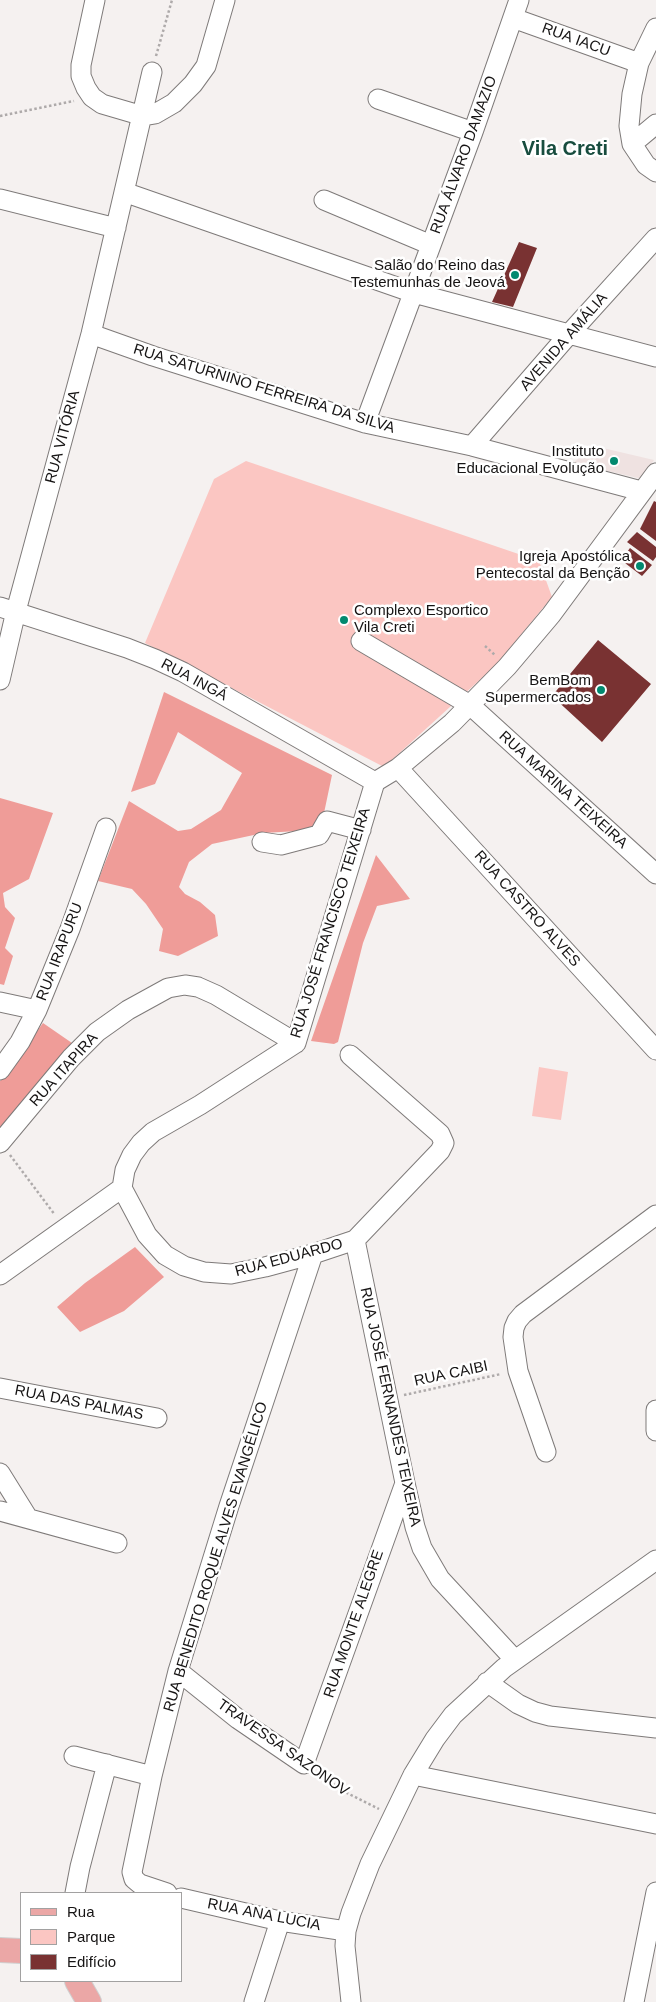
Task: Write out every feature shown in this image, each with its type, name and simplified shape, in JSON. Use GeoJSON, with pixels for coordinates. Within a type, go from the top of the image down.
{"type":"FeatureCollection","features":[{"type":"Feature","properties":{"kind":"main road"},"geometry":{"type":"LineString","coordinates":[[0,1950],[20,1951]]}},
{"type":"Feature","properties":{"kind":"main road"},"geometry":{"type":"LineString","coordinates":[[78,1982],[89,2002]]}},
{"type":"Feature","properties":{"kind":"street"},"geometry":{"type":"LineString","coordinates":[[95,0],[81,65],[81,76],[92,97],[102,104],[142,116],[155,114],[174,103],[202,72],[206,66],[225,0]]}},
{"type":"Feature","properties":{"kind":"street","name":"RUA IACU"},"geometry":{"type":"LineString","coordinates":[[516,9],[639,63]]}},
{"type":"Feature","properties":{"kind":"street","name":"RUA ÁLVARO DAMAZIO"},"geometry":{"type":"LineString","coordinates":[[365,423],[473,132],[516,9]]}},
{"type":"Feature","properties":{"kind":"street"},"geometry":{"type":"LineString","coordinates":[[656,28],[639,63],[632,94],[629,126],[632,144],[646,164],[656,172]]}},
{"type":"Feature","properties":{"kind":"street","name":"RUA VITÓRIA"},"geometry":{"type":"LineString","coordinates":[[0,680],[8,609],[91,334],[152,72]]}},
{"type":"Feature","properties":{"kind":"street"},"geometry":{"type":"LineString","coordinates":[[378,99],[473,132]]}},
{"type":"Feature","properties":{"kind":"street"},"geometry":{"type":"LineString","coordinates":[[632,144],[656,124]]}},
{"type":"Feature","properties":{"kind":"street"},"geometry":{"type":"LineString","coordinates":[[124,192],[414,293],[656,357]]}},
{"type":"Feature","properties":{"kind":"street"},"geometry":{"type":"LineString","coordinates":[[0,199],[116,228]]}},
{"type":"Feature","properties":{"kind":"street"},"geometry":{"type":"LineString","coordinates":[[324,200],[431,244]]}},
{"type":"Feature","properties":{"kind":"street","name":"AVENIDA AMÁLIA"},"geometry":{"type":"LineString","coordinates":[[472,446],[656,238]]}},
{"type":"Feature","properties":{"kind":"street","name":"RUA SATURNINO FERREIRA DA SILVA"},"geometry":{"type":"LineString","coordinates":[[91,334],[153,356],[365,423],[651,483]]}},
{"type":"Feature","properties":{"kind":"street"},"geometry":{"type":"LineString","coordinates":[[376,782],[398,768],[452,723],[508,667],[551,615],[651,483]]}},
{"type":"Feature","properties":{"kind":"street","name":"RUA INGÁ"},"geometry":{"type":"LineString","coordinates":[[8,609],[127,648],[183,672],[376,782]]}},
{"type":"Feature","properties":{"kind":"street","name":"RUA MARINA TEIXEIRA"},"geometry":{"type":"LineString","coordinates":[[361,641],[470,705],[656,874]]}},
{"type":"Feature","properties":{"kind":"street","name":"RUA CASTRO ALVES"},"geometry":{"type":"LineString","coordinates":[[398,768],[656,1050]]}},
{"type":"Feature","properties":{"kind":"street","name":"RUA JOSÉ FRANCISCO TEIXEIRA"},"geometry":{"type":"LineString","coordinates":[[122,1188],[125,1170],[132,1156],[141,1143],[153,1132],[200,1105],[296,1043],[376,782]]}},
{"type":"Feature","properties":{"kind":"street"},"geometry":{"type":"LineString","coordinates":[[262,842],[281,845],[319,835],[327,821],[361,830]]}},
{"type":"Feature","properties":{"kind":"street","name":"RUA IRAPURU"},"geometry":{"type":"LineString","coordinates":[[0,1070],[20,1042],[37,1010],[70,929],[106,828]]}},
{"type":"Feature","properties":{"kind":"street","name":"RUA ITAPIRA"},"geometry":{"type":"LineString","coordinates":[[0,1143],[71,1058],[97,1032],[128,1010],[168,988],[192,986],[216,995],[296,1043]]}},
{"type":"Feature","properties":{"kind":"street"},"geometry":{"type":"LineString","coordinates":[[0,1002],[37,1010]]}},
{"type":"Feature","properties":{"kind":"street","name":"RUA EDUARDO"},"geometry":{"type":"LineString","coordinates":[[122,1188],[147,1235],[165,1255],[184,1266],[204,1272],[231,1274],[265,1267],[314,1254],[355,1240],[440,1151],[444,1143],[440,1134],[350,1055]]}},
{"type":"Feature","properties":{"kind":"street"},"geometry":{"type":"LineString","coordinates":[[0,1275],[122,1188]]}},
{"type":"Feature","properties":{"kind":"street"},"geometry":{"type":"LineString","coordinates":[[546,1452],[518,1371],[513,1337],[517,1321],[523,1314],[656,1215]]}},
{"type":"Feature","properties":{"kind":"street","name":"RUA JOSÉ FERNANDES TEIXEIRA"},"geometry":{"type":"LineString","coordinates":[[355,1240],[415,1527],[430,1564],[440,1579],[515,1660]]}},
{"type":"Feature","properties":{"kind":"street","name":"RUA BENEDITO ROQUE ALVES EVANGÉLICO"},"geometry":{"type":"LineString","coordinates":[[165,1892],[140,1884],[134,1879],[132,1872],[152,1776],[178,1671],[229,1506],[314,1254]]}},
{"type":"Feature","properties":{"kind":"street","name":"RUA DAS PALMAS"},"geometry":{"type":"LineString","coordinates":[[0,1388],[157,1418]]}},
{"type":"Feature","properties":{"kind":"street"},"geometry":{"type":"LineString","coordinates":[[656,1410],[656,1431]]}},
{"type":"Feature","properties":{"kind":"street"},"geometry":{"type":"LineString","coordinates":[[0,1473],[28,1518]]}},
{"type":"Feature","properties":{"kind":"street","name":"RUA MONTE ALEGRE"},"geometry":{"type":"LineString","coordinates":[[304,1764],[405,1483]]}},
{"type":"Feature","properties":{"kind":"street"},"geometry":{"type":"LineString","coordinates":[[0,1511],[117,1543]]}},
{"type":"Feature","properties":{"kind":"street"},"geometry":{"type":"LineString","coordinates":[[351,2002],[345,1946],[346,1931],[359,1891],[413,1776],[435,1739],[453,1715],[487,1682],[656,1560]]}},
{"type":"Feature","properties":{"kind":"street","name":"TRAVESSA SAZONOV"},"geometry":{"type":"LineString","coordinates":[[178,1671],[238,1719],[304,1764]]}},
{"type":"Feature","properties":{"kind":"street"},"geometry":{"type":"LineString","coordinates":[[487,1682],[518,1704],[542,1714],[656,1728]]}},
{"type":"Feature","properties":{"kind":"street"},"geometry":{"type":"LineString","coordinates":[[74,1756],[152,1776]]}},
{"type":"Feature","properties":{"kind":"street"},"geometry":{"type":"LineString","coordinates":[[75,1892],[107,1764]]}},
{"type":"Feature","properties":{"kind":"street"},"geometry":{"type":"LineString","coordinates":[[413,1776],[656,1824]]}},
{"type":"Feature","properties":{"kind":"street"},"geometry":{"type":"LineString","coordinates":[[634,2002],[649,1963],[656,1892]]}},
{"type":"Feature","properties":{"kind":"street","name":"RUA ANA LUCIA"},"geometry":{"type":"LineString","coordinates":[[182,1898],[280,1921],[346,1931]]}},
{"type":"Feature","properties":{"kind":"street"},"geometry":{"type":"LineString","coordinates":[[254,2002],[280,1921]]}},
{"type":"Feature","properties":{"kind":"path"},"geometry":{"type":"LineString","coordinates":[[152,72],[172,0]]}},
{"type":"Feature","properties":{"kind":"path"},"geometry":{"type":"LineString","coordinates":[[0,116],[92,97]]}},
{"type":"Feature","properties":{"kind":"path"},"geometry":{"type":"LineString","coordinates":[[0,1143],[65,1228]]}},
{"type":"Feature","properties":{"kind":"path","name":"RUA CAIBI"},"geometry":{"type":"LineString","coordinates":[[388,1398],[518,1371]]}},
{"type":"Feature","properties":{"kind":"path","name":"TRAVESSA SAZONOV"},"geometry":{"type":"LineString","coordinates":[[304,1764],[345,1792],[394,1816]]}},
{"type":"Feature","properties":{"kind":"shaded area","name":"Instituto Educacional Evolução"},"geometry":{"type":"Polygon","coordinates":[[[590,445],[654,460],[642,479],[574,463],[590,445]]]}},
{"type":"Feature","properties":{"kind":"shaded area"},"geometry":{"type":"Polygon","coordinates":[[[164,692],[332,775],[324,813],[316,830],[263,833],[212,844],[189,862],[179,887],[185,894],[200,902],[215,915],[218,936],[178,956],[159,951],[163,929],[146,904],[132,889],[98,881],[129,801],[178,831],[191,829],[221,810],[242,773],[178,732],[155,784],[131,792],[164,692]]]}},
{"type":"Feature","properties":{"kind":"shaded area"},"geometry":{"type":"Polygon","coordinates":[[[0,798],[53,813],[29,879],[3,893],[5,907],[15,918],[5,948],[13,956],[4,985],[0,984],[0,798]]]}},
{"type":"Feature","properties":{"kind":"shaded area"},"geometry":{"type":"Polygon","coordinates":[[[376,855],[410,899],[377,906],[363,943],[338,1042],[334,1044],[311,1041],[376,855]]]}},
{"type":"Feature","properties":{"kind":"shaded area"},"geometry":{"type":"Polygon","coordinates":[[[43,1023],[72,1043],[0,1131],[0,1081],[43,1023]]]}},
{"type":"Feature","properties":{"kind":"shaded area"},"geometry":{"type":"Polygon","coordinates":[[[135,1247],[164,1277],[124,1311],[80,1332],[57,1307],[85,1283],[135,1247]]]}},
{"type":"Feature","properties":{"kind":"green space","name":"Complexo Esportico Vila Creti"},"geometry":{"type":"Polygon","coordinates":[[[246,461],[539,561],[552,597],[495,666],[384,767],[145,643],[214,479],[246,461]]]}},
{"type":"Feature","properties":{"kind":"green space"},"geometry":{"type":"Polygon","coordinates":[[[539,1067],[568,1072],[561,1120],[532,1116],[539,1067]]]}},
{"type":"Feature","properties":{"kind":"building","name":"Salão do Reino das Testemunhas de Jeová"},"geometry":{"type":"Polygon","coordinates":[[[519,242],[537,248],[513,307],[492,302],[519,242]]]}},
{"type":"Feature","properties":{"kind":"building"},"geometry":{"type":"Polygon","coordinates":[[[654,501],[656,502],[656,541],[640,529],[654,501]]]}},
{"type":"Feature","properties":{"kind":"building"},"geometry":{"type":"Polygon","coordinates":[[[637,532],[656,547],[656,557],[653,561],[627,542],[637,532]]]}},
{"type":"Feature","properties":{"kind":"building"},"geometry":{"type":"Polygon","coordinates":[[[630,548],[652,565],[642,576],[621,560],[630,548]]]}},
{"type":"Feature","properties":{"kind":"building","name":"BemBom Supermercados"},"geometry":{"type":"Polygon","coordinates":[[[598,640],[651,684],[602,742],[552,696],[598,640]]]}},
{"type":"Feature","properties":{"kind":"place","name":"Salão do Reino das Testemunhas de Jeová"},"geometry":{"type":"Point","coordinates":[515,275]}},
{"type":"Feature","properties":{"kind":"place","name":"Instituto Educacional Evolução"},"geometry":{"type":"Point","coordinates":[614,461]}},
{"type":"Feature","properties":{"kind":"place","name":"Igreja Apostólica Pentecostal da Benção"},"geometry":{"type":"Point","coordinates":[640,566]}},
{"type":"Feature","properties":{"kind":"place","name":"Complexo Esportico Vila Creti"},"geometry":{"type":"Point","coordinates":[344,620]}},
{"type":"Feature","properties":{"kind":"place","name":"BemBom Supermercados"},"geometry":{"type":"Point","coordinates":[601,690]}},
{"type":"Feature","properties":{"kind":"district","name":"Vila Creti"},"geometry":{"type":"Point","coordinates":[565,149]}}]}
